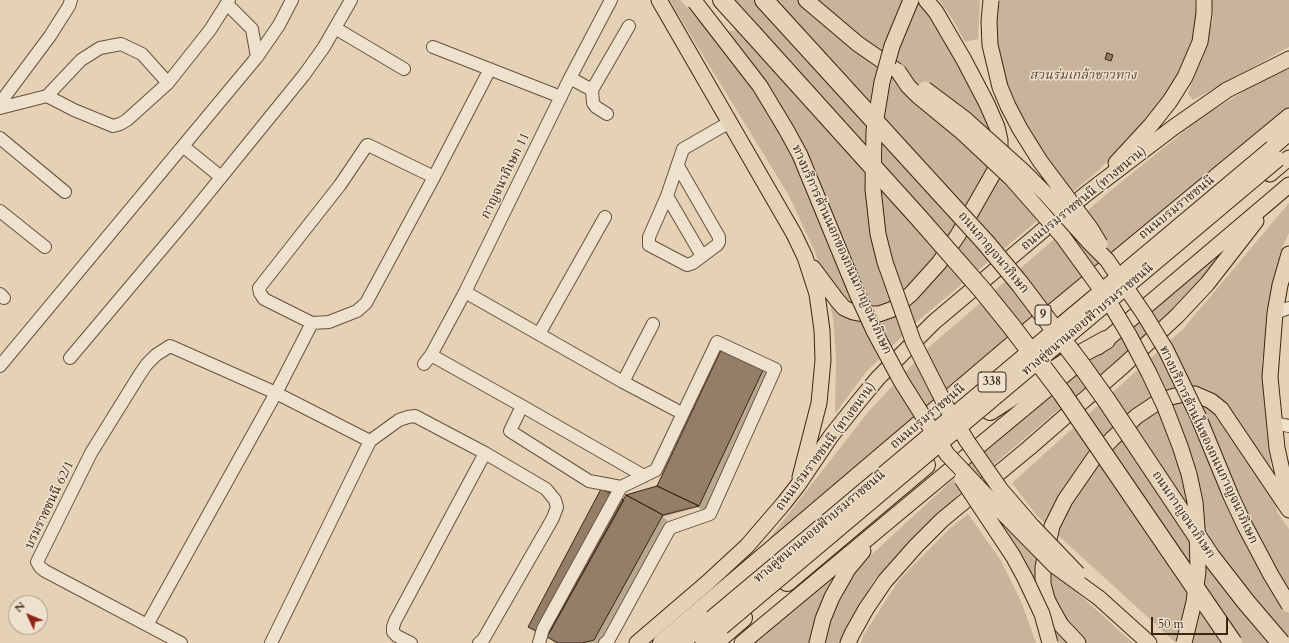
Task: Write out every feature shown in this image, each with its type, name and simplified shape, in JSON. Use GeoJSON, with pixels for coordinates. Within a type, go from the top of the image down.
{"type":"FeatureCollection","features":[{"type":"Feature","properties":{"kind":"highway","name":"9"},"geometry":{"type":"LineString","coordinates":[[722,0],[984,291],[1062,393],[1233,643]]}},
{"type":"Feature","properties":{"kind":"highway","name":"ถนนกาญจนาภิเษก"},"geometry":{"type":"LineString","coordinates":[[770,6],[986,243],[1020,284],[1107,401],[1215,562],[1246,602],[1281,643]]}},
{"type":"Feature","properties":{"kind":"highway","name":"ถนนบรมราชชนนี"},"geometry":{"type":"LineString","coordinates":[[662,643],[1042,320]]}},
{"type":"Feature","properties":{"kind":"highway"},"geometry":{"type":"LineString","coordinates":[[990,411],[1068,361],[1106,340]]}},
{"type":"Feature","properties":{"kind":"highway","name":"338"},"geometry":{"type":"LineString","coordinates":[[714,643],[1064,348]]}},
{"type":"Feature","properties":{"kind":"main road"},"geometry":{"type":"LineString","coordinates":[[659,0],[794,234],[805,257],[817,294],[822,330],[823,360],[818,403],[798,486]]}},
{"type":"Feature","properties":{"kind":"main road","name":"ทางบริการด้านในของถนนกาญจนาภิเษก"},"geometry":{"type":"LineString","coordinates":[[806,0],[858,44],[944,103],[995,146],[1046,194],[1107,260],[1144,314],[1173,363],[1198,416],[1245,526],[1289,605]]}},
{"type":"Feature","properties":{"kind":"main road"},"geometry":{"type":"LineString","coordinates":[[911,0],[892,46],[880,88],[874,130],[873,189],[878,234],[885,262],[913,340],[932,381],[967,441],[1001,490],[1032,526],[1099,598]]}},
{"type":"Feature","properties":{"kind":"main road"},"geometry":{"type":"LineString","coordinates":[[805,257],[844,308],[852,312],[863,314],[879,314],[893,309],[911,294],[939,263],[958,235],[994,172],[1000,156],[1000,140],[997,127],[988,104],[936,12],[926,0]]}},
{"type":"Feature","properties":{"kind":"main road"},"geometry":{"type":"LineString","coordinates":[[991,0],[989,21],[990,45],[1000,87],[1008,106],[1040,161],[1091,229],[1101,245],[1107,260]]}},
{"type":"Feature","properties":{"kind":"main road"},"geometry":{"type":"LineString","coordinates":[[1100,184],[1151,125],[1170,101],[1185,77],[1200,42],[1204,13],[1204,0]]}},
{"type":"Feature","properties":{"kind":"main road","name":"ทางบริการด้านนอกของถนนกาญจนาภิเษก"},"geometry":{"type":"LineString","coordinates":[[694,1],[760,86],[783,124],[800,156],[874,331],[901,381],[947,454],[997,508],[1055,566],[1099,598],[1149,643]]}},
{"type":"Feature","properties":{"kind":"main road","name":"ถนนบรมราชชนนี (ทางขนาน)"},"geometry":{"type":"LineString","coordinates":[[637,643],[707,583],[742,550],[771,519],[798,486],[831,436],[878,378],[934,322],[1100,184],[1206,104],[1232,87],[1289,58]]}},
{"type":"Feature","properties":{"kind":"main road"},"geometry":{"type":"LineString","coordinates":[[898,71],[908,86],[918,96],[963,133],[1011,178],[1063,237],[1106,295],[1149,373],[1165,407],[1180,446],[1189,474],[1195,502],[1198,571],[1194,602],[1184,643]]}},
{"type":"Feature","properties":{"kind":"main road","name":"ถนนบรมราชชนนี"},"geometry":{"type":"LineString","coordinates":[[1042,320],[1289,116]]}},
{"type":"Feature","properties":{"kind":"main road","name":"ทางคู่ขนานลอยฟ้าบรมราชชนนี"},"geometry":{"type":"LineString","coordinates":[[682,643],[1289,133]]}},
{"type":"Feature","properties":{"kind":"main road","name":"ทางคู่ขนานลอยฟ้าบรมราชชนนี"},"geometry":{"type":"LineString","coordinates":[[703,643],[1289,150]]}},
{"type":"Feature","properties":{"kind":"main road","name":"338"},"geometry":{"type":"LineString","coordinates":[[1064,348],[1289,158]]}},
{"type":"Feature","properties":{"kind":"main road"},"geometry":{"type":"LineString","coordinates":[[742,643],[1106,340],[1289,185]]}},
{"type":"Feature","properties":{"kind":"main road"},"geometry":{"type":"LineString","coordinates":[[848,643],[866,609],[885,581],[916,546],[942,520],[1029,448],[1123,366],[1177,316],[1207,284],[1252,227],[1269,202]]}},
{"type":"Feature","properties":{"kind":"main road"},"geometry":{"type":"LineString","coordinates":[[1288,257],[1280,285],[1282,311],[1270,377],[1277,448],[1286,474],[1289,490]]}},
{"type":"Feature","properties":{"kind":"main road"},"geometry":{"type":"LineString","coordinates":[[1078,643],[1061,625],[1047,599],[1043,584],[1043,567],[1052,526],[1065,500],[1094,458],[1112,439],[1138,416],[1155,404],[1171,397],[1184,394],[1195,394],[1203,396],[1216,405],[1232,423],[1289,510]]}},
{"type":"Feature","properties":{"kind":"main road"},"geometry":{"type":"LineString","coordinates":[[947,454],[1013,556],[1025,578],[1042,614],[1050,643]]}},
{"type":"Feature","properties":{"kind":"main road"},"geometry":{"type":"LineString","coordinates":[[817,643],[822,619],[837,587],[848,569],[892,518]]}},
{"type":"Feature","properties":{"kind":"street"},"geometry":{"type":"LineString","coordinates":[[0,103],[50,36],[69,6],[71,0]]}},
{"type":"Feature","properties":{"kind":"street"},"geometry":{"type":"LineString","coordinates":[[0,366],[184,147],[257,57],[292,0]]}},
{"type":"Feature","properties":{"kind":"street"},"geometry":{"type":"LineString","coordinates":[[70,358],[304,75],[324,46],[351,0]]}},
{"type":"Feature","properties":{"kind":"street","name":"กาญจนาภิเษก 11"},"geometry":{"type":"LineString","coordinates":[[522,406],[428,359],[465,292],[570,78],[611,0]]}},
{"type":"Feature","properties":{"kind":"street"},"geometry":{"type":"LineString","coordinates":[[47,96],[74,110],[113,126],[127,120],[168,83],[210,30],[228,2],[252,29],[257,57]]}},
{"type":"Feature","properties":{"kind":"street"},"geometry":{"type":"LineString","coordinates":[[607,114],[594,104],[592,90],[628,26]]}},
{"type":"Feature","properties":{"kind":"street"},"geometry":{"type":"LineString","coordinates":[[335,28],[404,69]]}},
{"type":"Feature","properties":{"kind":"street"},"geometry":{"type":"LineString","coordinates":[[0,108],[47,96],[81,60],[100,48],[121,44],[142,54],[168,83]]}},
{"type":"Feature","properties":{"kind":"street"},"geometry":{"type":"LineString","coordinates":[[433,47],[561,96]]}},
{"type":"Feature","properties":{"kind":"street"},"geometry":{"type":"LineString","coordinates":[[434,177],[368,144],[340,185],[259,288],[260,294],[264,299],[312,323],[329,322],[356,311],[366,303],[434,177],[490,70]]}},
{"type":"Feature","properties":{"kind":"street"},"geometry":{"type":"LineString","coordinates":[[570,78],[592,90]]}},
{"type":"Feature","properties":{"kind":"street"},"geometry":{"type":"LineString","coordinates":[[678,166],[719,237],[719,242],[717,245],[691,264],[687,265],[649,244],[649,237],[667,196],[682,151],[730,122]]}},
{"type":"Feature","properties":{"kind":"street"},"geometry":{"type":"LineString","coordinates":[[0,138],[65,192]]}},
{"type":"Feature","properties":{"kind":"street"},"geometry":{"type":"LineString","coordinates":[[184,147],[221,177]]}},
{"type":"Feature","properties":{"kind":"street"},"geometry":{"type":"LineString","coordinates":[[667,196],[702,256]]}},
{"type":"Feature","properties":{"kind":"street"},"geometry":{"type":"LineString","coordinates":[[0,211],[45,247]]}},
{"type":"Feature","properties":{"kind":"street"},"geometry":{"type":"LineString","coordinates":[[539,334],[605,217]]}},
{"type":"Feature","properties":{"kind":"street"},"geometry":{"type":"LineString","coordinates":[[465,292],[623,382],[676,410]]}},
{"type":"Feature","properties":{"kind":"street"},"geometry":{"type":"LineString","coordinates":[[147,625],[276,393],[312,323]]}},
{"type":"Feature","properties":{"kind":"street"},"geometry":{"type":"LineString","coordinates":[[623,382],[653,324]]}},
{"type":"Feature","properties":{"kind":"street"},"geometry":{"type":"LineString","coordinates":[[605,643],[608,641],[670,528],[710,514],[775,369],[717,342],[656,470],[644,476],[620,487],[589,481],[510,431],[522,406],[644,476]]}},
{"type":"Feature","properties":{"kind":"street","name":"บรมราชชนนี 62/1"},"geometry":{"type":"LineString","coordinates":[[181,643],[44,571],[37,562],[91,452],[140,374],[156,355],[170,346],[276,393]]}},
{"type":"Feature","properties":{"kind":"street"},"geometry":{"type":"LineString","coordinates":[[276,393],[370,440]]}},
{"type":"Feature","properties":{"kind":"street"},"geometry":{"type":"LineString","coordinates":[[271,643],[370,440],[399,420],[415,416],[485,453],[546,489],[555,500],[556,507],[553,518],[483,640],[479,643]]}},
{"type":"Feature","properties":{"kind":"street"},"geometry":{"type":"LineString","coordinates":[[1274,423],[1289,426]]}},
{"type":"Feature","properties":{"kind":"street"},"geometry":{"type":"LineString","coordinates":[[411,643],[397,636],[393,632],[395,621],[485,453]]}},
{"type":"Feature","properties":{"kind":"street"},"geometry":{"type":"LineString","coordinates":[[539,643],[543,629],[620,487]]}},
{"type":"Feature","properties":{"kind":"street"},"geometry":{"type":"LineString","coordinates":[[543,629],[548,643]]}},
{"type":"Feature","properties":{"kind":"green space"},"geometry":{"type":"Polygon","coordinates":[[[669,0],[680,0],[711,33],[759,28],[734,0],[755,0],[769,16],[780,3],[777,0],[923,0],[943,33],[991,125],[1050,210],[919,320],[866,372],[835,414],[836,358],[833,317],[816,254],[788,194],[669,0]]]}},
{"type":"Feature","properties":{"kind":"green space"},"geometry":{"type":"Polygon","coordinates":[[[939,0],[980,0],[978,39],[965,42],[953,20],[939,0]]]}},
{"type":"Feature","properties":{"kind":"green space","name":"สวนร่มเกล้าชาวทาง"},"geometry":{"type":"Polygon","coordinates":[[[998,0],[1195,0],[1197,22],[1186,62],[1174,85],[1145,122],[1099,170],[1061,201],[998,69],[994,10],[998,0]]]}},
{"type":"Feature","properties":{"kind":"green space"},"geometry":{"type":"Polygon","coordinates":[[[1212,0],[1289,0],[1289,47],[1193,100],[1188,94],[1213,20],[1212,0]]]}},
{"type":"Feature","properties":{"kind":"green space"},"geometry":{"type":"Polygon","coordinates":[[[1289,69],[1289,111],[750,563],[869,411],[929,347],[1109,192],[1199,119],[1259,82],[1289,69]]]}},
{"type":"Feature","properties":{"kind":"green space"},"geometry":{"type":"Polygon","coordinates":[[[1289,203],[1289,233],[1281,251],[1273,287],[1262,361],[1269,449],[1277,512],[1289,529],[1289,643],[1176,643],[1037,516],[1012,483],[1183,329],[1289,203]]]}},
{"type":"Feature","properties":{"kind":"green space"},"geometry":{"type":"Polygon","coordinates":[[[1211,259],[1215,263],[1174,312],[960,493],[874,580],[841,643],[822,643],[842,588],[869,557],[998,438],[1211,259]]]}},
{"type":"Feature","properties":{"kind":"green space"},"geometry":{"type":"Polygon","coordinates":[[[968,514],[1000,559],[1021,601],[1036,643],[861,643],[863,636],[899,580],[949,529],[968,514]]]}},
{"type":"Feature","properties":{"kind":"green space"},"geometry":{"type":"Polygon","coordinates":[[[998,521],[1133,643],[1057,643],[1056,632],[998,521]]]}},
{"type":"Feature","properties":{"kind":"green space"},"geometry":{"type":"Polygon","coordinates":[[[835,574],[813,625],[809,643],[753,643],[813,594],[835,574]]]}},
{"type":"Feature","properties":{"kind":"building"},"geometry":{"type":"Polygon","coordinates":[[[1107,53],[1113,55],[1111,61],[1105,59],[1107,53]]]}},
{"type":"Feature","properties":{"kind":"building"},"geometry":{"type":"Polygon","coordinates":[[[722,348],[764,368],[699,506],[657,486],[722,348]]]}},
{"type":"Feature","properties":{"kind":"building"},"geometry":{"type":"Polygon","coordinates":[[[657,486],[699,506],[663,515],[626,495],[657,486]]]}},
{"type":"Feature","properties":{"kind":"building"},"geometry":{"type":"Polygon","coordinates":[[[601,489],[624,500],[547,637],[528,627],[601,489]]]}},
{"type":"Feature","properties":{"kind":"building"},"geometry":{"type":"Polygon","coordinates":[[[626,495],[663,515],[594,640],[582,643],[558,643],[547,637],[626,495]]]}}]}
